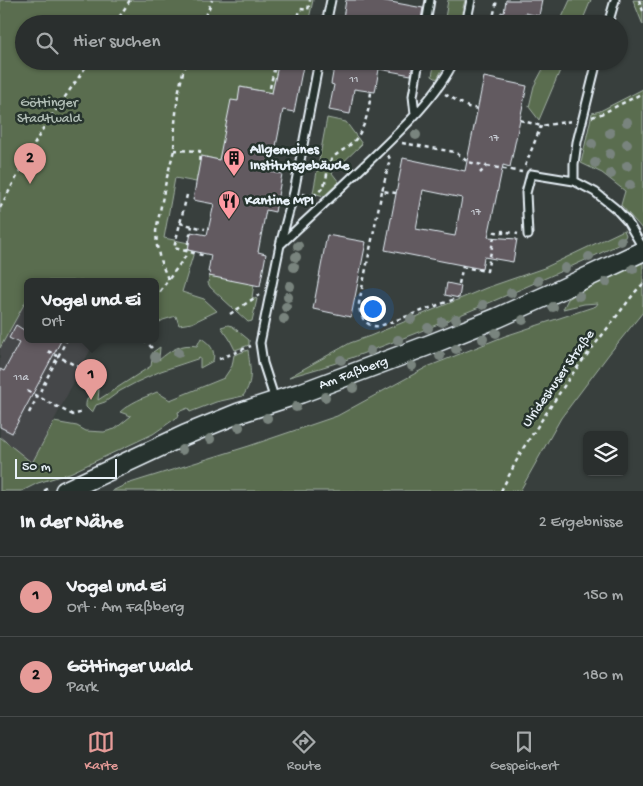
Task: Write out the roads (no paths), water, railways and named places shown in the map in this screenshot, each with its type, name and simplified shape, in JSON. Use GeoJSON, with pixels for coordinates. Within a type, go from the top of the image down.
{"type":"FeatureCollection","features":[{"type":"Feature","properties":{"kind":"street","name":"Am Faßberg"},"geometry":{"type":"LineString","coordinates":[[64,491],[185,435],[239,413],[429,345],[497,318],[562,289],[643,249]]}},
{"type":"Feature","properties":{"kind":"lane"},"geometry":{"type":"LineString","coordinates":[[328,15],[331,0]]}},
{"type":"Feature","properties":{"kind":"lane"},"geometry":{"type":"LineString","coordinates":[[428,15],[430,0]]}},
{"type":"Feature","properties":{"kind":"lane"},"geometry":{"type":"LineString","coordinates":[[468,15],[471,0]]}},
{"type":"Feature","properties":{"kind":"lane"},"geometry":{"type":"LineString","coordinates":[[611,15],[616,0]]}},
{"type":"Feature","properties":{"kind":"lane"},"geometry":{"type":"LineString","coordinates":[[276,401],[263,363],[260,343],[280,245],[294,192],[317,70]]}},
{"type":"Feature","properties":{"kind":"lane"},"geometry":{"type":"LineString","coordinates":[[415,114],[413,96],[417,70]]}},
{"type":"Feature","properties":{"kind":"lane"},"geometry":{"type":"LineString","coordinates":[[280,245],[390,141],[433,94],[449,70]]}},
{"type":"Feature","properties":{"kind":"lane"},"geometry":{"type":"LineString","coordinates":[[574,181],[574,164],[578,142],[595,70]]}},
{"type":"Feature","properties":{"kind":"lane"},"geometry":{"type":"LineString","coordinates":[[528,235],[526,194],[531,174],[574,181],[595,192],[616,209],[627,221],[643,249]]}},
{"type":"Feature","properties":{"kind":"place","name":"Allgemeines Institutsgebäude"},"geometry":{"type":"Point","coordinates":[234,177]}},
{"type":"Feature","properties":{"kind":"place","name":"Göttinger Wald"},"geometry":{"type":"Point","coordinates":[30,184]}},
{"type":"Feature","properties":{"kind":"place","name":"Kantine MPI"},"geometry":{"type":"Point","coordinates":[229,220]}},
{"type":"Feature","properties":{"kind":"place","name":"Vogel und Ei"},"geometry":{"type":"Point","coordinates":[91,400]}},
{"type":"Feature","properties":{"kind":"park label","name":"Göttinger Stadtwald"},"geometry":{"type":"Point","coordinates":[49,112]}}]}
